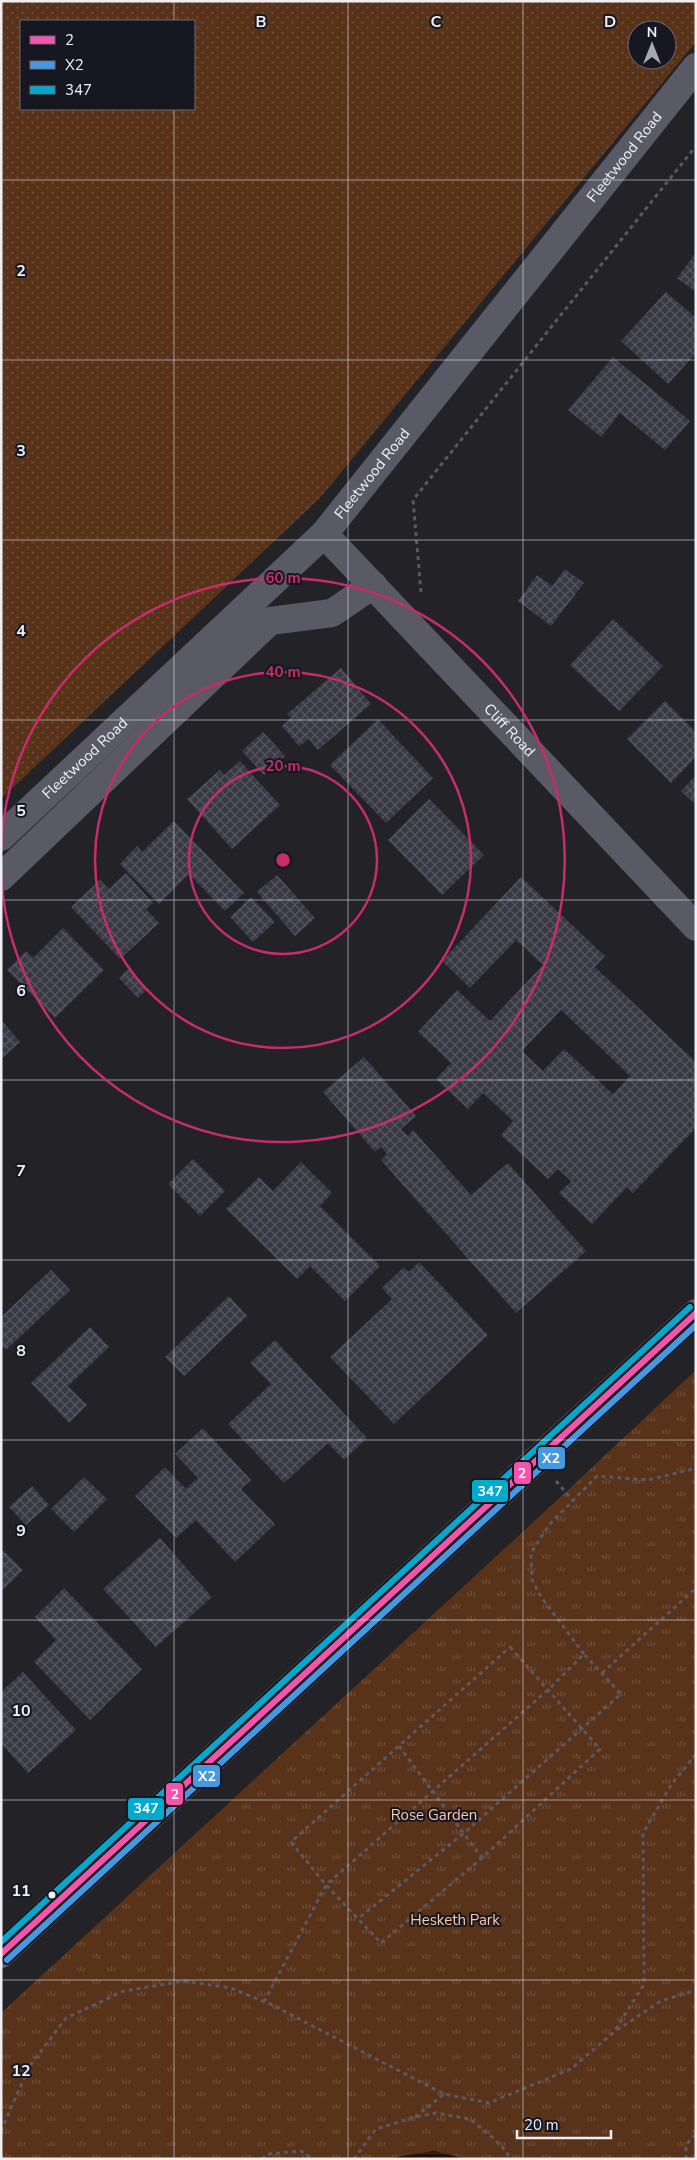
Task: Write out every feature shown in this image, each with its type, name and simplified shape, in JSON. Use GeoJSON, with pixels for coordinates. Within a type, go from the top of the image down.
{"type":"FeatureCollection","features":[{"type":"Feature","properties":{"kind":"highway"},"geometry":{"type":"LineString","coordinates":[[1,1954],[696,1314]]}},
{"type":"Feature","properties":{"kind":"street","name":"Fleetwood Road"},"geometry":{"type":"LineString","coordinates":[[1,838],[324,534],[696,67]]}},
{"type":"Feature","properties":{"kind":"street","name":"Cliff Road"},"geometry":{"type":"LineString","coordinates":[[324,534],[696,927]]}},
{"type":"Feature","properties":{"kind":"street"},"geometry":{"type":"LineString","coordinates":[[1,877],[270,621],[332,613],[373,585]]}},
{"type":"Feature","properties":{"kind":"path"},"geometry":{"type":"LineString","coordinates":[[421,593],[413,500],[696,146]]}},
{"type":"Feature","properties":{"kind":"path"},"geometry":{"type":"LineString","coordinates":[[359,1918],[464,1833],[621,1694],[584,1654],[541,1597],[532,1580],[531,1553],[549,1525],[597,1476],[648,1480],[693,1469],[696,1470]]}},
{"type":"Feature","properties":{"kind":"path"},"geometry":{"type":"LineString","coordinates":[[602,1673],[696,1588]]}},
{"type":"Feature","properties":{"kind":"path"},"geometry":{"type":"LineString","coordinates":[[510,1648],[548,1689],[600,1749],[482,1858],[381,1944],[359,1918],[326,1885],[291,1842],[510,1648]]}},
{"type":"Feature","properties":{"kind":"path"},"geometry":{"type":"LineString","coordinates":[[264,2002],[326,1885],[548,1689],[584,1654]]}},
{"type":"Feature","properties":{"kind":"path"},"geometry":{"type":"LineString","coordinates":[[398,1746],[482,1858]]}},
{"type":"Feature","properties":{"kind":"path"},"geometry":{"type":"LineString","coordinates":[[614,2032],[644,1984],[643,1833],[671,1785],[696,1754]]}},
{"type":"Feature","properties":{"kind":"path"},"geometry":{"type":"LineString","coordinates":[[1,2130],[29,2066],[66,2018],[124,1991],[183,1981],[231,1988],[264,2002],[444,2094],[489,2103],[571,2069],[614,2032],[661,2001],[696,1990]]}},
{"type":"Feature","properties":{"kind":"path"},"geometry":{"type":"LineString","coordinates":[[415,2117],[444,2094]]}},
{"type":"Feature","properties":{"kind":"path"},"geometry":{"type":"LineString","coordinates":[[354,2159],[376,2129],[415,2117],[436,2113],[470,2120],[492,2138],[506,2152],[509,2159]]}},
{"type":"Feature","properties":{"kind":"path"},"geometry":{"type":"LineString","coordinates":[[686,2159],[686,2145],[696,2134]]}},
{"type":"Feature","properties":{"kind":"path"},"geometry":{"type":"LineString","coordinates":[[262,2159],[268,2154],[301,2151],[312,2159]]}},
{"type":"Feature","properties":{"kind":"green space"},"geometry":{"type":"Polygon","coordinates":[[[1,1],[696,1],[696,42],[677,65],[677,20],[627,20],[627,70],[673,70],[320,498],[1,799],[1,1]]]}},
{"type":"Feature","properties":{"kind":"green space","name":"Hesketh Park"},"geometry":{"type":"Polygon","coordinates":[[[696,1370],[696,2159],[1,2159],[1,2013],[696,1370]]]}},
{"type":"Feature","properties":{"kind":"shaded area"},"geometry":{"type":"Polygon","coordinates":[[[434,2151],[467,2159],[390,2159],[390,2158],[434,2151]]]}},
{"type":"Feature","properties":{"kind":"building"},"geometry":{"type":"Polygon","coordinates":[[[696,253],[696,292],[677,278],[696,253]]]}},
{"type":"Feature","properties":{"kind":"building"},"geometry":{"type":"Polygon","coordinates":[[[666,292],[696,318],[696,353],[668,384],[621,341],[666,292]]]}},
{"type":"Feature","properties":{"kind":"building"},"geometry":{"type":"Polygon","coordinates":[[[613,357],[690,421],[665,450],[620,413],[601,437],[568,410],[613,357]]]}},
{"type":"Feature","properties":{"kind":"building"},"geometry":{"type":"Polygon","coordinates":[[[565,569],[584,583],[551,626],[518,601],[537,575],[552,586],[565,569]]]}},
{"type":"Feature","properties":{"kind":"building"},"geometry":{"type":"Polygon","coordinates":[[[613,619],[663,666],[619,711],[570,665],[613,619]]]}},
{"type":"Feature","properties":{"kind":"building"},"geometry":{"type":"Polygon","coordinates":[[[341,668],[371,704],[318,750],[309,739],[299,746],[282,726],[291,718],[287,714],[341,668]]]}},
{"type":"Feature","properties":{"kind":"building"},"geometry":{"type":"Polygon","coordinates":[[[665,701],[696,732],[696,757],[671,783],[627,739],[665,701]]]}},
{"type":"Feature","properties":{"kind":"building"},"geometry":{"type":"Polygon","coordinates":[[[378,719],[433,778],[386,823],[330,765],[378,719]]]}},
{"type":"Feature","properties":{"kind":"building"},"geometry":{"type":"Polygon","coordinates":[[[263,732],[285,756],[264,775],[242,751],[263,732]]]}},
{"type":"Feature","properties":{"kind":"building"},"geometry":{"type":"Polygon","coordinates":[[[240,761],[280,805],[232,849],[187,799],[220,770],[224,775],[240,761]]]}},
{"type":"Feature","properties":{"kind":"building"},"geometry":{"type":"Polygon","coordinates":[[[696,775],[696,805],[681,791],[696,775]]]}},
{"type":"Feature","properties":{"kind":"building"},"geometry":{"type":"Polygon","coordinates":[[[429,799],[484,855],[442,895],[388,840],[429,799]]]}},
{"type":"Feature","properties":{"kind":"building"},"geometry":{"type":"Polygon","coordinates":[[[174,821],[244,893],[225,911],[189,874],[159,904],[120,864],[137,846],[142,852],[174,821]]]}},
{"type":"Feature","properties":{"kind":"building"},"geometry":{"type":"Polygon","coordinates":[[[126,873],[153,903],[146,909],[159,923],[120,959],[71,907],[100,880],[109,889],[126,873]]]}},
{"type":"Feature","properties":{"kind":"building"},"geometry":{"type":"Polygon","coordinates":[[[277,875],[315,918],[295,936],[257,892],[277,875]]]}},
{"type":"Feature","properties":{"kind":"building"},"geometry":{"type":"Polygon","coordinates":[[[521,877],[605,956],[595,967],[696,1062],[696,1128],[633,1193],[627,1187],[592,1224],[559,1193],[571,1181],[558,1169],[548,1179],[501,1135],[513,1121],[483,1093],[468,1109],[436,1079],[451,1063],[418,1032],[457,990],[490,1021],[543,965],[516,940],[470,988],[442,961],[521,877]],[[561,1010],[522,1051],[543,1071],[564,1049],[613,1094],[630,1076],[561,1010]]]}},
{"type":"Feature","properties":{"kind":"building"},"geometry":{"type":"Polygon","coordinates":[[[251,897],[275,922],[253,942],[230,917],[251,897]]]}},
{"type":"Feature","properties":{"kind":"building"},"geometry":{"type":"Polygon","coordinates":[[[63,928],[104,970],[55,1018],[7,970],[26,951],[33,958],[63,928]]]}},
{"type":"Feature","properties":{"kind":"building"},"geometry":{"type":"Polygon","coordinates":[[[128,969],[147,989],[138,998],[119,978],[128,969]]]}},
{"type":"Feature","properties":{"kind":"building"},"geometry":{"type":"Polygon","coordinates":[[[1,1020],[20,1042],[1,1059],[1,1020]]]}},
{"type":"Feature","properties":{"kind":"building"},"geometry":{"type":"Polygon","coordinates":[[[364,1057],[416,1116],[401,1129],[408,1136],[413,1130],[471,1195],[508,1163],[586,1251],[516,1313],[381,1160],[387,1154],[381,1147],[375,1152],[323,1092],[364,1057]]]}},
{"type":"Feature","properties":{"kind":"building"},"geometry":{"type":"Polygon","coordinates":[[[193,1159],[225,1191],[200,1216],[168,1184],[193,1159]]]}},
{"type":"Feature","properties":{"kind":"building"},"geometry":{"type":"Polygon","coordinates":[[[301,1162],[332,1193],[320,1206],[380,1266],[345,1301],[310,1266],[297,1279],[226,1209],[259,1177],[273,1191],[301,1162]]]}},
{"type":"Feature","properties":{"kind":"building"},"geometry":{"type":"Polygon","coordinates":[[[419,1262],[488,1335],[394,1424],[330,1357],[392,1299],[382,1288],[404,1267],[409,1272],[419,1262]]]}},
{"type":"Feature","properties":{"kind":"building"},"geometry":{"type":"Polygon","coordinates":[[[51,1270],[70,1290],[6,1350],[1,1345],[1,1317],[51,1270]]]}},
{"type":"Feature","properties":{"kind":"building"},"geometry":{"type":"Polygon","coordinates":[[[229,1296],[247,1316],[184,1376],[165,1357],[229,1296]]]}},
{"type":"Feature","properties":{"kind":"building"},"geometry":{"type":"Polygon","coordinates":[[[90,1327],[109,1347],[68,1386],[87,1405],[69,1423],[31,1383],[90,1327]]]}},
{"type":"Feature","properties":{"kind":"building"},"geometry":{"type":"Polygon","coordinates":[[[275,1340],[367,1438],[344,1460],[328,1443],[284,1483],[228,1424],[271,1384],[250,1363],[275,1340]]]}},
{"type":"Feature","properties":{"kind":"building"},"geometry":{"type":"Polygon","coordinates":[[[203,1428],[251,1480],[241,1489],[275,1524],[235,1562],[196,1520],[176,1538],[135,1496],[165,1467],[186,1489],[198,1478],[175,1454],[203,1428]]]}},
{"type":"Feature","properties":{"kind":"building"},"geometry":{"type":"Polygon","coordinates":[[[84,1477],[107,1499],[74,1532],[51,1509],[84,1477]]]}},
{"type":"Feature","properties":{"kind":"building"},"geometry":{"type":"Polygon","coordinates":[[[32,1486],[49,1505],[26,1525],[9,1507],[32,1486]]]}},
{"type":"Feature","properties":{"kind":"building"},"geometry":{"type":"Polygon","coordinates":[[[160,1538],[212,1597],[156,1647],[103,1589],[160,1538]]]}},
{"type":"Feature","properties":{"kind":"building"},"geometry":{"type":"Polygon","coordinates":[[[1,1550],[23,1570],[1,1592],[1,1550]]]}},
{"type":"Feature","properties":{"kind":"building"},"geometry":{"type":"Polygon","coordinates":[[[64,1588],[142,1669],[90,1720],[34,1662],[56,1640],[35,1617],[64,1588]]]}},
{"type":"Feature","properties":{"kind":"building"},"geometry":{"type":"Polygon","coordinates":[[[23,1672],[76,1730],[28,1773],[1,1744],[1,1692],[23,1672]]]}},
{"type":"Feature","properties":{"kind":"transit line","name":"347"},"geometry":{"type":"LineString","coordinates":[[1,1942],[690,1307]]}},
{"type":"Feature","properties":{"kind":"transit line","name":"2"},"geometry":{"type":"LineString","coordinates":[[1,1954],[696,1313]]}},
{"type":"Feature","properties":{"kind":"transit line","name":"X2"},"geometry":{"type":"LineString","coordinates":[[7,1960],[696,1325]]}},
{"type":"Feature","properties":{"kind":"park label","name":"Rose Garden"},"geometry":{"type":"Point","coordinates":[434,1815]}}]}
